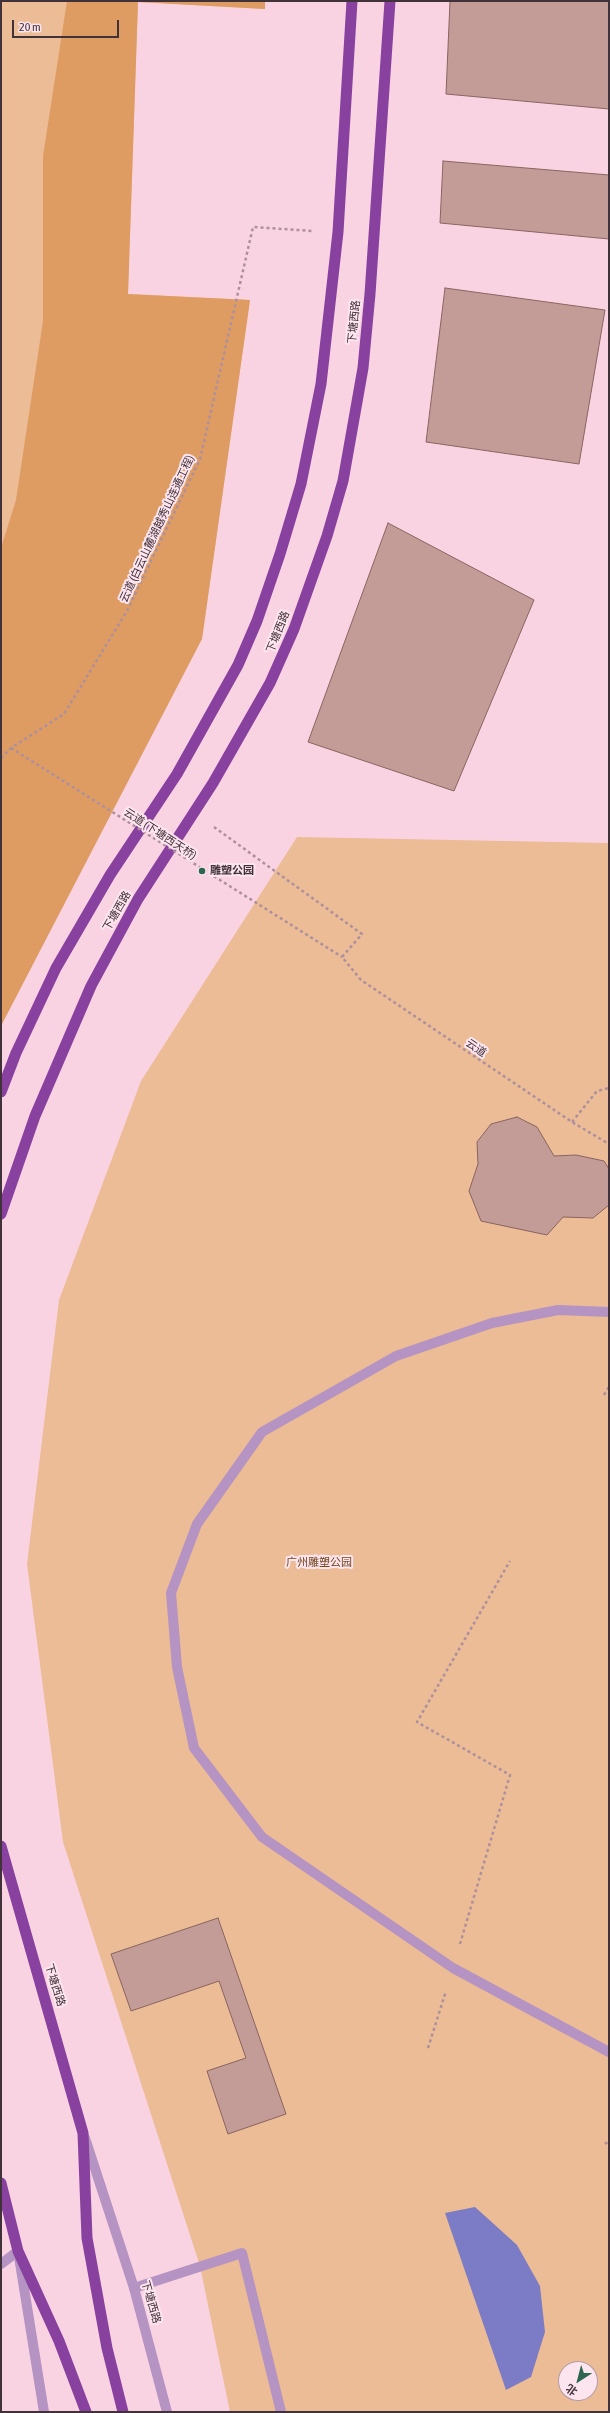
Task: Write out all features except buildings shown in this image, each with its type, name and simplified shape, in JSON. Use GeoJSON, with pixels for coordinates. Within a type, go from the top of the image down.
{"type":"FeatureCollection","features":[{"type":"Feature","properties":{"kind":"highway"},"geometry":{"type":"LineString","coordinates":[[1,1092],[19,1046],[56,968],[110,875],[177,774],[238,665],[257,621],[286,533],[301,484],[311,438],[324,362],[338,232],[352,1]]}},
{"type":"Feature","properties":{"kind":"highway","name":"下塘西路"},"geometry":{"type":"LineString","coordinates":[[1,1214],[35,1116],[91,986],[138,899],[194,813],[241,736],[270,683],[311,583],[343,481],[363,368],[370,294],[390,1]]}},
{"type":"Feature","properties":{"kind":"highway","name":"下塘西路"},"geometry":{"type":"LineString","coordinates":[[1,1846],[84,2133],[88,2238],[107,2348],[123,2412]]}},
{"type":"Feature","properties":{"kind":"highway"},"geometry":{"type":"LineString","coordinates":[[1,2183],[18,2251],[59,2341],[86,2412]]}},
{"type":"Feature","properties":{"kind":"street"},"geometry":{"type":"LineString","coordinates":[[609,1312],[558,1310],[492,1323],[403,1354],[262,1432],[196,1524],[171,1593],[177,1667],[194,1748],[262,1837],[453,1968],[609,2052]]}},
{"type":"Feature","properties":{"kind":"street","name":"下塘西路"},"geometry":{"type":"LineString","coordinates":[[84,2133],[134,2288],[167,2412]]}},
{"type":"Feature","properties":{"kind":"street"},"geometry":{"type":"LineString","coordinates":[[1,2264],[18,2251],[44,2412]]}},
{"type":"Feature","properties":{"kind":"street"},"geometry":{"type":"LineString","coordinates":[[134,2288],[242,2253],[282,2412]]}},
{"type":"Feature","properties":{"kind":"path","name":"云道 (白云山麓湖越秀山连通工程)"},"geometry":{"type":"LineString","coordinates":[[1,758],[11,748],[64,714],[127,610],[200,459],[253,227],[338,232]]}},
{"type":"Feature","properties":{"kind":"path","name":"云道 (下塘西天桥)"},"geometry":{"type":"LineString","coordinates":[[11,748],[342,957]]}},
{"type":"Feature","properties":{"kind":"path"},"geometry":{"type":"LineString","coordinates":[[194,813],[362,934],[342,957]]}},
{"type":"Feature","properties":{"kind":"path","name":"云道"},"geometry":{"type":"LineString","coordinates":[[342,957],[361,980],[572,1122],[609,1144]]}},
{"type":"Feature","properties":{"kind":"path"},"geometry":{"type":"LineString","coordinates":[[572,1122],[596,1091],[609,1088]]}},
{"type":"Feature","properties":{"kind":"path"},"geometry":{"type":"LineString","coordinates":[[604,1396],[609,1387]]}},
{"type":"Feature","properties":{"kind":"path"},"geometry":{"type":"LineString","coordinates":[[428,2048],[510,1776],[417,1722],[510,1561]]}},
{"type":"Feature","properties":{"kind":"path"},"geometry":{"type":"LineString","coordinates":[[606,2144],[609,2141]]}},
{"type":"Feature","properties":{"kind":"green space"},"geometry":{"type":"Polygon","coordinates":[[[1,1],[265,1],[265,9],[138,2],[128,294],[250,300],[202,639],[1,684],[1,1]]]}},
{"type":"Feature","properties":{"kind":"green space","name":"广州雕塑公园"},"geometry":{"type":"Polygon","coordinates":[[[297,837],[609,843],[609,2412],[230,2412],[200,2266],[63,1842],[27,1564],[59,1300],[141,1081],[297,837]]]}},
{"type":"Feature","properties":{"kind":"shaded area"},"geometry":{"type":"Polygon","coordinates":[[[67,1],[265,1],[265,9],[138,2],[128,294],[250,300],[202,639],[1,1026],[1,548],[16,500],[43,321],[43,156],[67,1]]]}},
{"type":"Feature","properties":{"kind":"water"},"geometry":{"type":"Polygon","coordinates":[[[475,2207],[517,2245],[540,2286],[545,2332],[531,2377],[506,2390],[445,2213],[475,2207]]]}},
{"type":"Feature","properties":{"kind":"place","name":"雕塑公园"},"geometry":{"type":"Point","coordinates":[202,871]}}]}
